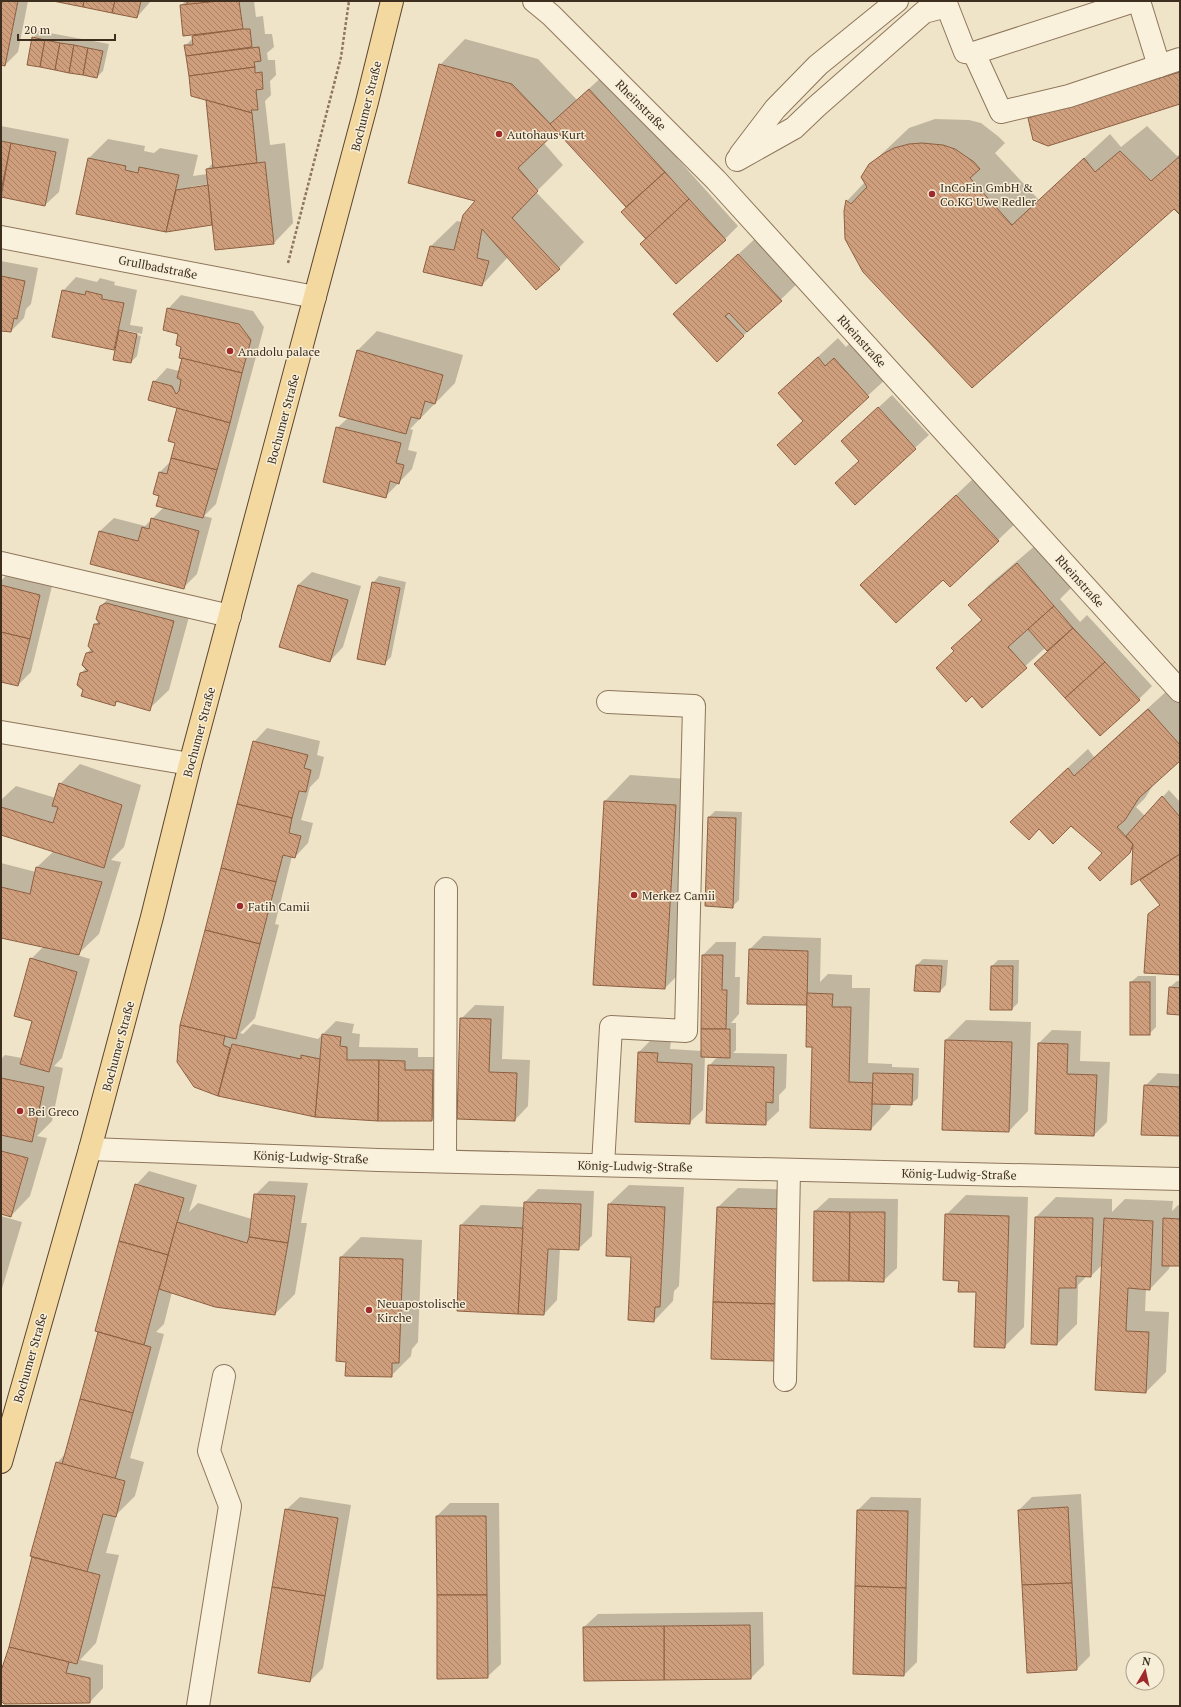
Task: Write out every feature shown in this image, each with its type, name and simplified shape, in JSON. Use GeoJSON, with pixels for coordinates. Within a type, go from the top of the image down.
{"type":"FeatureCollection","features":[{"type":"Feature","properties":{"kind":"main road","name":"Bochumer Straße"},"geometry":{"type":"LineString","coordinates":[[1,1462],[90,1149],[152,917],[190,764],[367,102],[392,1]]}},
{"type":"Feature","properties":{"kind":"street","name":"Rheinstraße"},"geometry":{"type":"LineString","coordinates":[[534,1],[551,15],[716,180],[1180,691]]}},
{"type":"Feature","properties":{"kind":"street"},"geometry":{"type":"LineString","coordinates":[[716,180],[737,160],[775,109],[818,65],[897,1]]}},
{"type":"Feature","properties":{"kind":"street"},"geometry":{"type":"LineString","coordinates":[[737,160],[794,128],[922,7],[947,6],[965,52],[974,53],[1134,1]]}},
{"type":"Feature","properties":{"kind":"street"},"geometry":{"type":"LineString","coordinates":[[1139,1],[1159,66]]}},
{"type":"Feature","properties":{"kind":"street"},"geometry":{"type":"LineString","coordinates":[[974,53],[1001,112],[1069,96],[1180,59]]}},
{"type":"Feature","properties":{"kind":"street","name":"Grullbadstraße"},"geometry":{"type":"LineString","coordinates":[[1,238],[315,297]]}},
{"type":"Feature","properties":{"kind":"street"},"geometry":{"type":"LineString","coordinates":[[1,563],[230,616]]}},
{"type":"Feature","properties":{"kind":"street"},"geometry":{"type":"LineString","coordinates":[[603,1165],[611,1027],[686,1031],[694,706],[608,702]]}},
{"type":"Feature","properties":{"kind":"street"},"geometry":{"type":"LineString","coordinates":[[1,732],[190,764]]}},
{"type":"Feature","properties":{"kind":"street"},"geometry":{"type":"LineString","coordinates":[[445,1161],[446,890]]}},
{"type":"Feature","properties":{"kind":"street","name":"König-Ludwig-Straße"},"geometry":{"type":"LineString","coordinates":[[90,1149],[445,1161],[1180,1179]]}},
{"type":"Feature","properties":{"kind":"street"},"geometry":{"type":"LineString","coordinates":[[785,1380],[789,1170]]}},
{"type":"Feature","properties":{"kind":"street"},"geometry":{"type":"LineString","coordinates":[[198,1706],[230,1506],[209,1451],[224,1376]]}},
{"type":"Feature","properties":{"kind":"path"},"geometry":{"type":"LineString","coordinates":[[281,291],[340,57],[349,1]]}},
{"type":"Feature","properties":{"kind":"building"},"geometry":{"type":"Polygon","coordinates":[[[1,1],[18,1],[5,66],[1,65],[1,1]]]}},
{"type":"Feature","properties":{"kind":"building"},"geometry":{"type":"Polygon","coordinates":[[[53,1],[84,1],[83,7],[53,1]]]}},
{"type":"Feature","properties":{"kind":"building"},"geometry":{"type":"Polygon","coordinates":[[[84,1],[115,1],[112,13],[83,7],[84,1]]]}},
{"type":"Feature","properties":{"kind":"building"},"geometry":{"type":"Polygon","coordinates":[[[115,1],[141,1],[137,18],[112,13],[115,1]]]}},
{"type":"Feature","properties":{"kind":"building"},"geometry":{"type":"Polygon","coordinates":[[[187,1],[220,1],[187,5],[187,1]]]}},
{"type":"Feature","properties":{"kind":"building"},"geometry":{"type":"Polygon","coordinates":[[[220,1],[239,1],[243,29],[183,36],[180,5],[220,1]]]}},
{"type":"Feature","properties":{"kind":"building"},"geometry":{"type":"Polygon","coordinates":[[[250,29],[252,47],[186,56],[184,45],[193,45],[192,36],[250,29]]]}},
{"type":"Feature","properties":{"kind":"building"},"geometry":{"type":"Polygon","coordinates":[[[32,37],[45,40],[40,67],[27,65],[32,37]]]}},
{"type":"Feature","properties":{"kind":"building"},"geometry":{"type":"Polygon","coordinates":[[[45,40],[60,43],[55,70],[40,67],[45,40]]]}},
{"type":"Feature","properties":{"kind":"building"},"geometry":{"type":"Polygon","coordinates":[[[60,43],[74,45],[69,73],[55,70],[60,43]]]}},
{"type":"Feature","properties":{"kind":"building"},"geometry":{"type":"Polygon","coordinates":[[[74,45],[88,48],[83,75],[69,73],[74,45]]]}},
{"type":"Feature","properties":{"kind":"building"},"geometry":{"type":"Polygon","coordinates":[[[259,47],[261,61],[254,62],[255,67],[189,76],[186,56],[259,47]]]}},
{"type":"Feature","properties":{"kind":"building"},"geometry":{"type":"Polygon","coordinates":[[[88,48],[103,51],[97,78],[83,75],[88,48]]]}},
{"type":"Feature","properties":{"kind":"building"},"geometry":{"type":"Polygon","coordinates":[[[439,64],[512,84],[557,131],[518,168],[538,191],[512,218],[560,269],[536,290],[482,229],[477,258],[489,261],[482,286],[423,272],[430,246],[454,250],[463,215],[475,201],[408,183],[439,64]]]}},
{"type":"Feature","properties":{"kind":"building"},"geometry":{"type":"Polygon","coordinates":[[[255,67],[255,73],[262,72],[263,89],[256,90],[258,110],[251,110],[252,113],[191,96],[189,76],[255,67]]]}},
{"type":"Feature","properties":{"kind":"building"},"geometry":{"type":"Polygon","coordinates":[[[1180,72],[1180,104],[1048,146],[1033,140],[1028,118],[1180,72]]]}},
{"type":"Feature","properties":{"kind":"building"},"geometry":{"type":"Polygon","coordinates":[[[589,89],[665,172],[626,207],[550,124],[589,89]]]}},
{"type":"Feature","properties":{"kind":"building"},"geometry":{"type":"Polygon","coordinates":[[[206,100],[252,113],[257,163],[213,168],[206,100]]]}},
{"type":"Feature","properties":{"kind":"building"},"geometry":{"type":"Polygon","coordinates":[[[1,141],[11,143],[1,191],[1,141]]]}},
{"type":"Feature","properties":{"kind":"building"},"geometry":{"type":"Polygon","coordinates":[[[11,143],[56,152],[45,206],[1,197],[11,143]]]}},
{"type":"Feature","properties":{"kind":"building"},"geometry":{"type":"Polygon","coordinates":[[[922,143],[943,145],[955,149],[974,162],[980,169],[970,178],[1012,225],[1084,158],[1095,172],[1120,151],[1151,181],[1180,156],[1180,215],[1174,209],[972,388],[863,272],[845,239],[844,211],[846,200],[851,204],[867,187],[861,177],[869,164],[894,148],[909,144],[922,143]]]}},
{"type":"Feature","properties":{"kind":"building"},"geometry":{"type":"Polygon","coordinates":[[[88,158],[126,166],[125,170],[138,173],[139,167],[179,175],[166,232],[76,214],[88,158]]]}},
{"type":"Feature","properties":{"kind":"building"},"geometry":{"type":"Polygon","coordinates":[[[265,162],[274,244],[215,250],[206,169],[265,162]]]}},
{"type":"Feature","properties":{"kind":"building"},"geometry":{"type":"Polygon","coordinates":[[[665,172],[689,199],[646,239],[621,212],[665,172]]]}},
{"type":"Feature","properties":{"kind":"building"},"geometry":{"type":"Polygon","coordinates":[[[208,185],[212,225],[166,232],[176,190],[208,185]]]}},
{"type":"Feature","properties":{"kind":"building"},"geometry":{"type":"Polygon","coordinates":[[[689,199],[726,240],[676,284],[640,244],[689,199]]]}},
{"type":"Feature","properties":{"kind":"building"},"geometry":{"type":"Polygon","coordinates":[[[738,254],[782,301],[747,332],[729,313],[725,316],[744,336],[717,362],[673,314],[738,254]]]}},
{"type":"Feature","properties":{"kind":"building"},"geometry":{"type":"Polygon","coordinates":[[[1,276],[25,281],[17,319],[14,318],[11,332],[1,331],[1,276]]]}},
{"type":"Feature","properties":{"kind":"building"},"geometry":{"type":"Polygon","coordinates":[[[62,290],[85,295],[86,291],[102,295],[102,299],[124,303],[114,350],[52,337],[62,290]]]}},
{"type":"Feature","properties":{"kind":"building"},"geometry":{"type":"Polygon","coordinates":[[[167,308],[239,324],[251,340],[242,373],[179,358],[181,347],[176,345],[178,334],[163,330],[167,308]]]}},
{"type":"Feature","properties":{"kind":"building"},"geometry":{"type":"Polygon","coordinates":[[[119,330],[137,334],[131,363],[113,360],[119,330]]]}},
{"type":"Feature","properties":{"kind":"building"},"geometry":{"type":"Polygon","coordinates":[[[357,350],[443,375],[435,404],[425,401],[420,419],[411,417],[406,434],[339,416],[357,350]]]}},
{"type":"Feature","properties":{"kind":"building"},"geometry":{"type":"Polygon","coordinates":[[[818,357],[825,366],[834,358],[869,397],[795,465],[777,445],[803,421],[778,393],[818,357]]]}},
{"type":"Feature","properties":{"kind":"building"},"geometry":{"type":"Polygon","coordinates":[[[182,358],[242,373],[230,423],[148,400],[153,381],[172,386],[176,394],[179,391],[181,380],[177,378],[182,358]]]}},
{"type":"Feature","properties":{"kind":"building"},"geometry":{"type":"Polygon","coordinates":[[[878,407],[916,449],[855,505],[835,483],[859,461],[841,441],[878,407]]]}},
{"type":"Feature","properties":{"kind":"building"},"geometry":{"type":"Polygon","coordinates":[[[177,408],[230,423],[217,470],[171,458],[175,443],[168,441],[177,408]]]}},
{"type":"Feature","properties":{"kind":"building"},"geometry":{"type":"Polygon","coordinates":[[[336,427],[401,443],[396,463],[404,465],[399,484],[390,481],[386,498],[323,482],[336,427]]]}},
{"type":"Feature","properties":{"kind":"building"},"geometry":{"type":"Polygon","coordinates":[[[171,458],[217,470],[203,518],[156,506],[159,496],[153,494],[159,472],[167,474],[171,458]]]}},
{"type":"Feature","properties":{"kind":"building"},"geometry":{"type":"Polygon","coordinates":[[[956,495],[999,541],[950,587],[943,580],[896,623],[860,585],[956,495]]]}},
{"type":"Feature","properties":{"kind":"building"},"geometry":{"type":"Polygon","coordinates":[[[151,518],[199,531],[184,589],[90,564],[99,531],[138,541],[142,527],[149,529],[151,518]]]}},
{"type":"Feature","properties":{"kind":"building"},"geometry":{"type":"Polygon","coordinates":[[[1017,563],[1054,606],[1008,647],[1027,668],[982,708],[972,696],[966,702],[936,668],[954,651],[951,648],[982,620],[968,605],[1017,563]]]}},
{"type":"Feature","properties":{"kind":"building"},"geometry":{"type":"Polygon","coordinates":[[[372,582],[400,588],[385,665],[357,659],[372,582]]]}},
{"type":"Feature","properties":{"kind":"building"},"geometry":{"type":"Polygon","coordinates":[[[1,585],[40,595],[30,639],[1,632],[1,585]]]}},
{"type":"Feature","properties":{"kind":"building"},"geometry":{"type":"Polygon","coordinates":[[[298,585],[348,600],[330,662],[279,647],[298,585]]]}},
{"type":"Feature","properties":{"kind":"building"},"geometry":{"type":"Polygon","coordinates":[[[106,603],[174,621],[150,711],[116,701],[115,706],[81,696],[83,690],[77,685],[80,673],[88,671],[82,665],[86,653],[93,652],[88,646],[94,624],[100,624],[96,619],[100,606],[106,603]]]}},
{"type":"Feature","properties":{"kind":"building"},"geometry":{"type":"Polygon","coordinates":[[[1054,606],[1073,628],[1047,651],[1028,629],[1054,606]]]}},
{"type":"Feature","properties":{"kind":"building"},"geometry":{"type":"Polygon","coordinates":[[[1073,628],[1105,662],[1065,698],[1034,664],[1073,628]]]}},
{"type":"Feature","properties":{"kind":"building"},"geometry":{"type":"Polygon","coordinates":[[[1,632],[30,639],[18,686],[1,682],[1,632]]]}},
{"type":"Feature","properties":{"kind":"building"},"geometry":{"type":"Polygon","coordinates":[[[1105,662],[1140,700],[1100,736],[1065,698],[1105,662]]]}},
{"type":"Feature","properties":{"kind":"building"},"geometry":{"type":"Polygon","coordinates":[[[1148,709],[1180,745],[1180,761],[1139,798],[1125,820],[1117,827],[1133,844],[1130,853],[1100,881],[1088,868],[1102,853],[1071,826],[1053,844],[1039,829],[1029,840],[1010,822],[1068,768],[1074,776],[1148,709]]]}},
{"type":"Feature","properties":{"kind":"building"},"geometry":{"type":"Polygon","coordinates":[[[253,741],[308,755],[304,768],[311,770],[306,792],[299,791],[292,818],[237,804],[253,741]]]}},
{"type":"Feature","properties":{"kind":"building"},"geometry":{"type":"Polygon","coordinates":[[[59,783],[122,805],[104,868],[1,835],[1,807],[53,823],[58,807],[52,806],[59,783]]]}},
{"type":"Feature","properties":{"kind":"building"},"geometry":{"type":"Polygon","coordinates":[[[1162,796],[1180,817],[1180,854],[1131,885],[1133,844],[1126,836],[1162,796]]]}},
{"type":"Feature","properties":{"kind":"building","name":"Merkez Camii"},"geometry":{"type":"Polygon","coordinates":[[[604,801],[676,805],[665,989],[593,985],[604,801]]]}},
{"type":"Feature","properties":{"kind":"building"},"geometry":{"type":"Polygon","coordinates":[[[237,804],[292,818],[289,833],[301,836],[295,858],[283,855],[276,882],[221,868],[237,804]]]}},
{"type":"Feature","properties":{"kind":"building"},"geometry":{"type":"Polygon","coordinates":[[[708,817],[736,818],[733,908],[705,906],[708,817]]]}},
{"type":"Feature","properties":{"kind":"building"},"geometry":{"type":"Polygon","coordinates":[[[1180,854],[1180,975],[1144,973],[1148,914],[1160,905],[1140,880],[1180,854]]]}},
{"type":"Feature","properties":{"kind":"building"},"geometry":{"type":"Polygon","coordinates":[[[36,867],[102,882],[79,955],[1,938],[1,887],[30,894],[36,867]]]}},
{"type":"Feature","properties":{"kind":"building","name":"Fatih Camii"},"geometry":{"type":"Polygon","coordinates":[[[221,868],[276,882],[260,944],[205,930],[221,868]]]}},
{"type":"Feature","properties":{"kind":"building"},"geometry":{"type":"Polygon","coordinates":[[[205,930],[260,944],[236,1039],[180,1025],[205,930]]]}},
{"type":"Feature","properties":{"kind":"building"},"geometry":{"type":"Polygon","coordinates":[[[749,949],[808,951],[807,1005],[747,1004],[749,949]]]}},
{"type":"Feature","properties":{"kind":"building"},"geometry":{"type":"Polygon","coordinates":[[[702,955],[723,955],[722,990],[727,990],[726,1029],[701,1029],[702,955]]]}},
{"type":"Feature","properties":{"kind":"building"},"geometry":{"type":"Polygon","coordinates":[[[30,958],[77,972],[49,1072],[20,1064],[32,1021],[14,1016],[30,958]]]}},
{"type":"Feature","properties":{"kind":"building"},"geometry":{"type":"Polygon","coordinates":[[[916,965],[942,966],[940,992],[914,991],[916,965]]]}},
{"type":"Feature","properties":{"kind":"building"},"geometry":{"type":"Polygon","coordinates":[[[991,966],[1013,966],[1012,1010],[990,1010],[991,966]]]}},
{"type":"Feature","properties":{"kind":"building"},"geometry":{"type":"Polygon","coordinates":[[[1130,982],[1150,982],[1150,1035],[1130,1035],[1130,982]]]}},
{"type":"Feature","properties":{"kind":"building"},"geometry":{"type":"Polygon","coordinates":[[[1169,987],[1180,988],[1180,1015],[1167,1014],[1169,987]]]}},
{"type":"Feature","properties":{"kind":"building"},"geometry":{"type":"Polygon","coordinates":[[[807,993],[833,994],[832,1007],[851,1007],[849,1082],[873,1083],[871,1130],[810,1128],[812,1047],[806,1047],[807,993]]]}},
{"type":"Feature","properties":{"kind":"building"},"geometry":{"type":"Polygon","coordinates":[[[460,1018],[491,1019],[489,1072],[517,1073],[515,1121],[457,1119],[460,1018]]]}},
{"type":"Feature","properties":{"kind":"building"},"geometry":{"type":"Polygon","coordinates":[[[180,1025],[225,1036],[223,1045],[230,1048],[218,1096],[194,1087],[177,1062],[180,1025]]]}},
{"type":"Feature","properties":{"kind":"building"},"geometry":{"type":"Polygon","coordinates":[[[701,1029],[730,1029],[730,1058],[701,1057],[701,1029]]]}},
{"type":"Feature","properties":{"kind":"building"},"geometry":{"type":"Polygon","coordinates":[[[322,1034],[341,1037],[340,1046],[347,1047],[347,1060],[379,1060],[378,1121],[315,1117],[322,1034]]]}},
{"type":"Feature","properties":{"kind":"building"},"geometry":{"type":"Polygon","coordinates":[[[945,1040],[1012,1042],[1009,1132],[942,1130],[945,1040]]]}},
{"type":"Feature","properties":{"kind":"building"},"geometry":{"type":"Polygon","coordinates":[[[1038,1043],[1068,1044],[1067,1074],[1097,1075],[1094,1136],[1035,1134],[1038,1043]]]}},
{"type":"Feature","properties":{"kind":"building"},"geometry":{"type":"Polygon","coordinates":[[[232,1044],[301,1059],[301,1055],[320,1059],[315,1117],[218,1096],[232,1044]]]}},
{"type":"Feature","properties":{"kind":"building"},"geometry":{"type":"Polygon","coordinates":[[[638,1052],[658,1053],[657,1062],[692,1064],[690,1124],[635,1122],[638,1052]]]}},
{"type":"Feature","properties":{"kind":"building"},"geometry":{"type":"Polygon","coordinates":[[[379,1060],[405,1061],[405,1070],[433,1070],[432,1121],[378,1121],[379,1060]]]}},
{"type":"Feature","properties":{"kind":"building"},"geometry":{"type":"Polygon","coordinates":[[[708,1065],[774,1067],[773,1103],[766,1102],[766,1125],[706,1123],[708,1065]]]}},
{"type":"Feature","properties":{"kind":"building"},"geometry":{"type":"Polygon","coordinates":[[[873,1073],[913,1074],[912,1105],[872,1104],[873,1073]]]}},
{"type":"Feature","properties":{"kind":"building","name":"Bei Greco"},"geometry":{"type":"Polygon","coordinates":[[[1,1078],[44,1087],[32,1142],[1,1135],[1,1078]]]}},
{"type":"Feature","properties":{"kind":"building"},"geometry":{"type":"Polygon","coordinates":[[[1144,1085],[1180,1087],[1180,1136],[1141,1135],[1144,1085]]]}},
{"type":"Feature","properties":{"kind":"building"},"geometry":{"type":"Polygon","coordinates":[[[1,1151],[28,1158],[11,1217],[1,1214],[1,1151]]]}},
{"type":"Feature","properties":{"kind":"building"},"geometry":{"type":"Polygon","coordinates":[[[135,1184],[184,1198],[168,1255],[119,1241],[135,1184]]]}},
{"type":"Feature","properties":{"kind":"building"},"geometry":{"type":"Polygon","coordinates":[[[254,1194],[295,1196],[288,1243],[249,1237],[254,1194]]]}},
{"type":"Feature","properties":{"kind":"building"},"geometry":{"type":"Polygon","coordinates":[[[524,1202],[581,1204],[579,1250],[548,1249],[544,1315],[518,1314],[524,1202]]]}},
{"type":"Feature","properties":{"kind":"building"},"geometry":{"type":"Polygon","coordinates":[[[608,1204],[665,1207],[660,1307],[655,1307],[654,1322],[628,1320],[631,1257],[606,1256],[608,1204]]]}},
{"type":"Feature","properties":{"kind":"building"},"geometry":{"type":"Polygon","coordinates":[[[717,1207],[780,1209],[776,1304],[713,1302],[717,1207]]]}},
{"type":"Feature","properties":{"kind":"building"},"geometry":{"type":"Polygon","coordinates":[[[814,1211],[850,1212],[849,1281],[813,1281],[814,1211]]]}},
{"type":"Feature","properties":{"kind":"building"},"geometry":{"type":"Polygon","coordinates":[[[850,1212],[885,1212],[884,1282],[849,1281],[850,1212]]]}},
{"type":"Feature","properties":{"kind":"building"},"geometry":{"type":"Polygon","coordinates":[[[945,1214],[1009,1216],[1005,1348],[974,1347],[976,1292],[958,1292],[959,1281],[943,1280],[945,1214]]]}},
{"type":"Feature","properties":{"kind":"building"},"geometry":{"type":"Polygon","coordinates":[[[1035,1217],[1093,1218],[1091,1277],[1076,1276],[1076,1288],[1059,1288],[1057,1345],[1031,1344],[1035,1217]]]}},
{"type":"Feature","properties":{"kind":"building"},"geometry":{"type":"Polygon","coordinates":[[[1104,1218],[1153,1221],[1150,1290],[1128,1288],[1126,1331],[1149,1332],[1146,1393],[1095,1390],[1104,1218]]]}},
{"type":"Feature","properties":{"kind":"building"},"geometry":{"type":"Polygon","coordinates":[[[1163,1218],[1180,1219],[1180,1266],[1162,1266],[1163,1218]]]}},
{"type":"Feature","properties":{"kind":"building"},"geometry":{"type":"Polygon","coordinates":[[[177,1222],[247,1243],[249,1237],[288,1243],[275,1315],[215,1307],[159,1289],[177,1222]]]}},
{"type":"Feature","properties":{"kind":"building"},"geometry":{"type":"Polygon","coordinates":[[[460,1225],[523,1228],[518,1314],[457,1311],[460,1225]]]}},
{"type":"Feature","properties":{"kind":"building"},"geometry":{"type":"Polygon","coordinates":[[[119,1241],[168,1255],[144,1345],[95,1331],[119,1241]]]}},
{"type":"Feature","properties":{"kind":"building","name":"Neuapostolische Kirche"},"geometry":{"type":"Polygon","coordinates":[[[340,1257],[403,1259],[399,1363],[392,1363],[392,1377],[345,1376],[346,1362],[336,1361],[340,1257]]]}},
{"type":"Feature","properties":{"kind":"building"},"geometry":{"type":"Polygon","coordinates":[[[713,1302],[776,1304],[774,1361],[711,1359],[713,1302]]]}},
{"type":"Feature","properties":{"kind":"building"},"geometry":{"type":"Polygon","coordinates":[[[98,1332],[151,1347],[133,1413],[80,1399],[98,1332]]]}},
{"type":"Feature","properties":{"kind":"building"},"geometry":{"type":"Polygon","coordinates":[[[80,1399],[133,1413],[115,1479],[62,1464],[80,1399]]]}},
{"type":"Feature","properties":{"kind":"building"},"geometry":{"type":"Polygon","coordinates":[[[56,1462],[125,1481],[116,1517],[103,1514],[87,1572],[30,1556],[56,1462]]]}},
{"type":"Feature","properties":{"kind":"building"},"geometry":{"type":"Polygon","coordinates":[[[1068,1507],[1072,1583],[1022,1585],[1018,1510],[1068,1507]]]}},
{"type":"Feature","properties":{"kind":"building"},"geometry":{"type":"Polygon","coordinates":[[[285,1509],[338,1518],[325,1596],[272,1587],[285,1509]]]}},
{"type":"Feature","properties":{"kind":"building"},"geometry":{"type":"Polygon","coordinates":[[[857,1510],[908,1511],[906,1588],[855,1586],[857,1510]]]}},
{"type":"Feature","properties":{"kind":"building"},"geometry":{"type":"Polygon","coordinates":[[[436,1516],[486,1516],[487,1595],[437,1595],[436,1516]]]}},
{"type":"Feature","properties":{"kind":"building"},"geometry":{"type":"Polygon","coordinates":[[[32,1557],[100,1575],[77,1664],[9,1647],[32,1557]]]}},
{"type":"Feature","properties":{"kind":"building"},"geometry":{"type":"Polygon","coordinates":[[[1072,1583],[1077,1670],[1027,1673],[1022,1585],[1072,1583]]]}},
{"type":"Feature","properties":{"kind":"building"},"geometry":{"type":"Polygon","coordinates":[[[855,1586],[906,1588],[904,1676],[853,1674],[855,1586]]]}},
{"type":"Feature","properties":{"kind":"building"},"geometry":{"type":"Polygon","coordinates":[[[272,1587],[325,1596],[310,1682],[258,1673],[272,1587]]]}},
{"type":"Feature","properties":{"kind":"building"},"geometry":{"type":"Polygon","coordinates":[[[437,1595],[487,1595],[488,1678],[437,1679],[437,1595]]]}},
{"type":"Feature","properties":{"kind":"building"},"geometry":{"type":"Polygon","coordinates":[[[750,1625],[751,1679],[664,1680],[664,1626],[750,1625]]]}},
{"type":"Feature","properties":{"kind":"building"},"geometry":{"type":"Polygon","coordinates":[[[664,1626],[664,1680],[584,1681],[583,1627],[664,1626]]]}},
{"type":"Feature","properties":{"kind":"building"},"geometry":{"type":"Polygon","coordinates":[[[9,1647],[69,1662],[66,1673],[90,1678],[90,1703],[4,1704],[1,1701],[1,1671],[9,1647]]]}},
{"type":"Feature","properties":{"kind":"place","name":"Autohaus Kurt"},"geometry":{"type":"Point","coordinates":[499,134]}},
{"type":"Feature","properties":{"kind":"place","name":"InCoFin GmbH & Co.KG Uwe Redler"},"geometry":{"type":"Point","coordinates":[932,194]}},
{"type":"Feature","properties":{"kind":"place","name":"Anadolu palace"},"geometry":{"type":"Point","coordinates":[230,351]}},
{"type":"Feature","properties":{"kind":"place","name":"Merkez Camii"},"geometry":{"type":"Point","coordinates":[634,895]}},
{"type":"Feature","properties":{"kind":"place","name":"Fatih Camii"},"geometry":{"type":"Point","coordinates":[240,906]}},
{"type":"Feature","properties":{"kind":"place","name":"Bei Greco"},"geometry":{"type":"Point","coordinates":[20,1111]}},
{"type":"Feature","properties":{"kind":"place","name":"Neuapostolische Kirche"},"geometry":{"type":"Point","coordinates":[369,1310]}}]}
